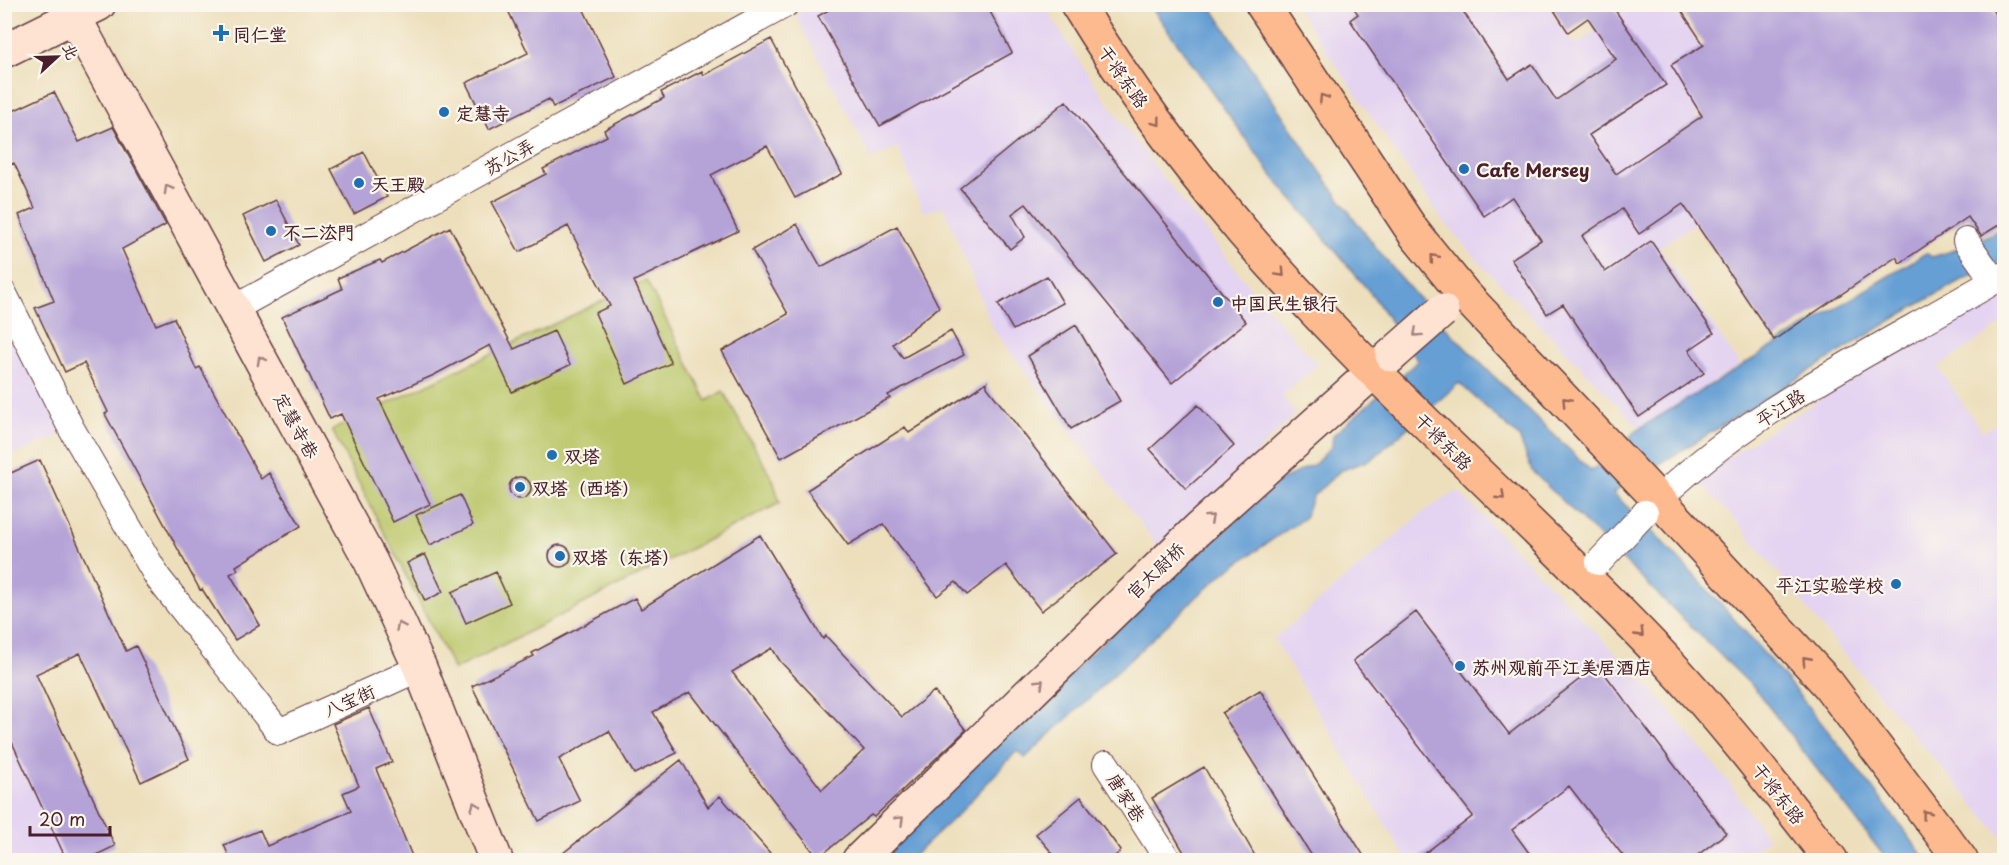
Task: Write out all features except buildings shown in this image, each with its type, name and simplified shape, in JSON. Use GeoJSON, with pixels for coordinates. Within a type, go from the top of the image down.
{"type":"FeatureCollection","features":[{"type":"Feature","properties":{"kind":"main road","name":"干将东路"},"geometry":{"type":"LineString","coordinates":[[1077,4],[1143,105],[1236,223],[1337,334],[1384,369],[1439,436],[1592,569],[1664,658],[1743,746],[1831,861]]}},
{"type":"Feature","properties":{"kind":"main road"},"geometry":{"type":"LineString","coordinates":[[1262,4],[1414,233],[1453,302],[1606,444],[1651,500],[1828,684],[1961,861]]}},
{"type":"Feature","properties":{"kind":"street","name":"苏公弄"},"geometry":{"type":"LineString","coordinates":[[233,309],[786,4]]}},
{"type":"Feature","properties":{"kind":"street","name":"定慧寺巷"},"geometry":{"type":"LineString","coordinates":[[73,8],[371,562],[420,668],[496,861]]}},
{"type":"Feature","properties":{"kind":"street"},"geometry":{"type":"LineString","coordinates":[[4,29],[73,8]]}},
{"type":"Feature","properties":{"kind":"street"},"geometry":{"type":"LineString","coordinates":[[4,51],[73,8]]}},
{"type":"Feature","properties":{"kind":"street"},"geometry":{"type":"LineString","coordinates":[[1966,241],[1996,276]]}},
{"type":"Feature","properties":{"kind":"street","name":"平江路"},"geometry":{"type":"LineString","coordinates":[[1592,569],[1651,500],[1701,460],[1785,403],[1996,276]]}},
{"type":"Feature","properties":{"kind":"street","name":"八宝街"},"geometry":{"type":"LineString","coordinates":[[4,294],[71,428],[158,578],[279,732],[420,668]]}},
{"type":"Feature","properties":{"kind":"street","name":"官太尉桥"},"geometry":{"type":"LineString","coordinates":[[859,861],[1197,530],[1384,369],[1453,302]]}},
{"type":"Feature","properties":{"kind":"street","name":"唐家巷"},"geometry":{"type":"LineString","coordinates":[[1106,764],[1168,861]]}},
{"type":"Feature","properties":{"kind":"shaded area"},"geometry":{"type":"Polygon","coordinates":[[[814,4],[1044,5],[1082,66],[1133,138],[1260,300],[1318,365],[1282,396],[1296,413],[1160,549],[993,329],[944,207],[923,212],[898,147],[872,159],[795,15],[814,4]]]}},
{"type":"Feature","properties":{"kind":"shaded area"},"geometry":{"type":"Polygon","coordinates":[[[1295,5],[1547,5],[1575,45],[1633,5],[1673,5],[1731,92],[1695,115],[1748,189],[1659,247],[1740,365],[1640,428],[1482,265],[1440,217],[1295,5]]]}},
{"type":"Feature","properties":{"kind":"shaded area","name":"平江实验学校"},"geometry":{"type":"Polygon","coordinates":[[[2004,284],[2004,323],[1938,367],[1982,432],[2004,419],[2004,840],[1837,646],[1738,523],[1695,478],[2004,284]]]}},
{"type":"Feature","properties":{"kind":"shaded area"},"geometry":{"type":"Polygon","coordinates":[[[4,296],[66,432],[5,459],[4,459],[4,296]]]}},
{"type":"Feature","properties":{"kind":"shaded area","name":"苏州观前平江美居酒店"},"geometry":{"type":"Polygon","coordinates":[[[1458,491],[1655,693],[1727,780],[1768,839],[1741,860],[1407,860],[1274,639],[1427,509],[1458,491]]]}},
{"type":"Feature","properties":{"kind":"shaded area"},"geometry":{"type":"Polygon","coordinates":[[[5,698],[77,860],[5,860],[5,698]]]}},
{"type":"Feature","properties":{"kind":"green space","name":"双塔"},"geometry":{"type":"Polygon","coordinates":[[[646,280],[707,401],[723,391],[773,480],[780,503],[454,670],[332,430],[646,280]]]}},
{"type":"Feature","properties":{"kind":"water"},"geometry":{"type":"Polygon","coordinates":[[[1150,5],[1210,5],[1325,178],[1400,277],[1469,352],[1591,471],[1640,428],[1926,253],[1932,257],[1951,251],[2004,227],[2004,260],[1963,279],[1900,315],[1613,493],[1698,579],[1778,670],[1926,860],[1887,860],[1755,689],[1532,471],[1519,437],[1459,383],[1372,459],[1340,471],[1313,496],[1304,518],[1225,572],[1025,758],[1017,751],[958,814],[909,860],[872,860],[1155,593],[1281,480],[1315,464],[1332,446],[1333,435],[1418,361],[1373,296],[1271,174],[1150,5]]]}},
{"type":"Feature","properties":{"kind":"place","name":"同仁堂"},"geometry":{"type":"Point","coordinates":[221,33]}},
{"type":"Feature","properties":{"kind":"place","name":"定慧寺"},"geometry":{"type":"Point","coordinates":[444,112]}},
{"type":"Feature","properties":{"kind":"place","name":"Cafe Mersey"},"geometry":{"type":"Point","coordinates":[1464,169]}},
{"type":"Feature","properties":{"kind":"place","name":"天王殿"},"geometry":{"type":"Point","coordinates":[359,183]}},
{"type":"Feature","properties":{"kind":"place","name":"不二㳒門"},"geometry":{"type":"Point","coordinates":[271,231]}},
{"type":"Feature","properties":{"kind":"place","name":"中国民生银行"},"geometry":{"type":"Point","coordinates":[1218,302]}},
{"type":"Feature","properties":{"kind":"place","name":"双塔"},"geometry":{"type":"Point","coordinates":[552,455]}},
{"type":"Feature","properties":{"kind":"place","name":"双塔（西塔）"},"geometry":{"type":"Point","coordinates":[520,487]}},
{"type":"Feature","properties":{"kind":"place","name":"双塔（东塔）"},"geometry":{"type":"Point","coordinates":[560,556]}},
{"type":"Feature","properties":{"kind":"place","name":"平江实验学校"},"geometry":{"type":"Point","coordinates":[1896,584]}},
{"type":"Feature","properties":{"kind":"place","name":"苏州观前平江美居酒店"},"geometry":{"type":"Point","coordinates":[1460,666]}}]}
